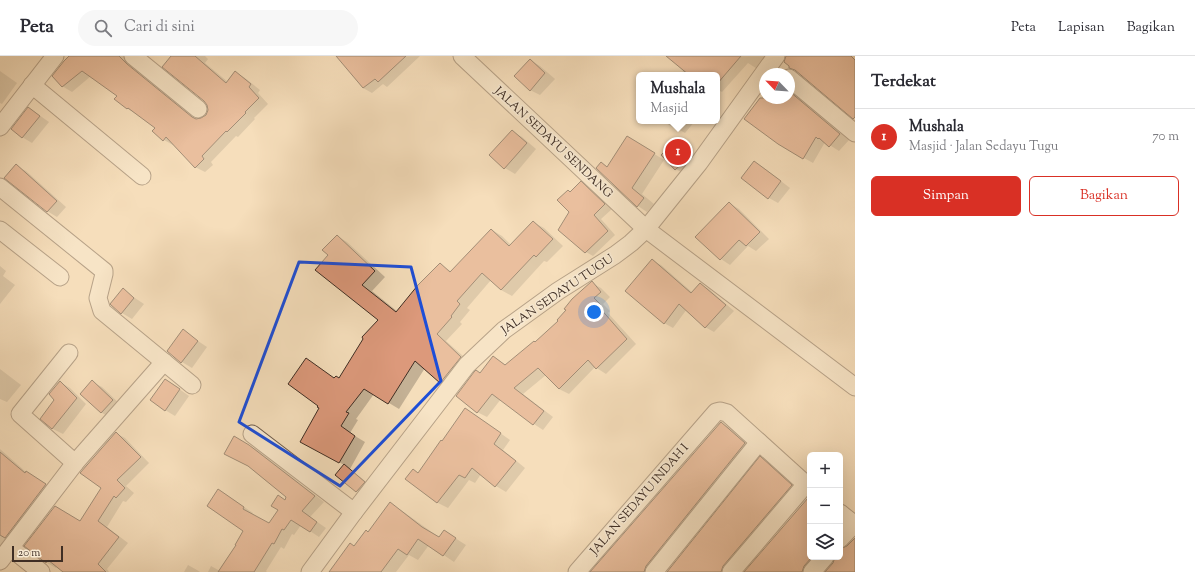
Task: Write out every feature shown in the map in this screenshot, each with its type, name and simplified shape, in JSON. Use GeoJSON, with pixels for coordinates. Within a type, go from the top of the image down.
{"type":"FeatureCollection","features":[{"type":"Feature","properties":{"kind":"street"},"geometry":{"type":"LineString","coordinates":[[0,127],[55,56]]}},
{"type":"Feature","properties":{"kind":"street"},"geometry":{"type":"LineString","coordinates":[[133,56],[198,109]]}},
{"type":"Feature","properties":{"kind":"street","name":"JALAN SEDAYU SENDANG"},"geometry":{"type":"LineString","coordinates":[[462,56],[646,229],[855,387]]}},
{"type":"Feature","properties":{"kind":"street"},"geometry":{"type":"LineString","coordinates":[[773,60],[779,68]]}},
{"type":"Feature","properties":{"kind":"street","name":"JALAN SEDAYU TUGU"},"geometry":{"type":"LineString","coordinates":[[310,572],[354,512],[467,365],[504,330],[558,291],[615,255],[646,229],[699,163],[773,60]]}},
{"type":"Feature","properties":{"kind":"street"},"geometry":{"type":"LineString","coordinates":[[795,83],[855,133]]}},
{"type":"Feature","properties":{"kind":"street"},"geometry":{"type":"LineString","coordinates":[[32,85],[142,176]]}},
{"type":"Feature","properties":{"kind":"street"},"geometry":{"type":"LineString","coordinates":[[0,187],[104,271],[98,298],[102,311],[192,385]]}},
{"type":"Feature","properties":{"kind":"street"},"geometry":{"type":"LineString","coordinates":[[0,230],[60,277]]}},
{"type":"Feature","properties":{"kind":"street"},"geometry":{"type":"LineString","coordinates":[[69,353],[20,414],[75,463]]}},
{"type":"Feature","properties":{"kind":"street"},"geometry":{"type":"LineString","coordinates":[[0,561],[75,463],[164,362]]}},
{"type":"Feature","properties":{"kind":"street","name":"JALAN SEDAYU INDAH I"},"geometry":{"type":"LineString","coordinates":[[577,572],[716,412],[723,411],[727,413],[807,485]]}},
{"type":"Feature","properties":{"kind":"street"},"geometry":{"type":"LineString","coordinates":[[252,434],[354,512]]}},
{"type":"Feature","properties":{"kind":"street"},"geometry":{"type":"LineString","coordinates":[[654,572],[759,442]]}},
{"type":"Feature","properties":{"kind":"street"},"geometry":{"type":"LineString","coordinates":[[732,572],[807,487]]}},
{"type":"Feature","properties":{"kind":"street"},"geometry":{"type":"LineString","coordinates":[[843,515],[854,524],[843,536]]}},
{"type":"Feature","properties":{"kind":"street"},"geometry":{"type":"LineString","coordinates":[[11,548],[41,572]]}},
{"type":"Feature","properties":{"kind":"street"},"geometry":{"type":"LineString","coordinates":[[812,572],[822,560]]}},
{"type":"Feature","properties":{"kind":"highlighted area"},"geometry":{"type":"Polygon","coordinates":[[[299,262],[411,267],[441,381],[340,486],[239,422],[299,262]]]}},
{"type":"Feature","properties":{"kind":"building"},"geometry":{"type":"Polygon","coordinates":[[[69,56],[119,56],[196,119],[206,115],[208,110],[207,105],[162,67],[171,56],[195,56],[226,83],[235,71],[251,84],[249,87],[259,98],[245,112],[246,113],[202,156],[204,159],[195,168],[166,137],[163,141],[152,131],[155,128],[114,99],[117,96],[82,71],[62,87],[52,76],[69,56]]]}},
{"type":"Feature","properties":{"kind":"building"},"geometry":{"type":"Polygon","coordinates":[[[336,56],[406,56],[378,82],[375,79],[363,88],[336,56]]]}},
{"type":"Feature","properties":{"kind":"building"},"geometry":{"type":"Polygon","coordinates":[[[666,56],[741,56],[720,80],[720,72],[685,72],[666,56]]]}},
{"type":"Feature","properties":{"kind":"building"},"geometry":{"type":"Polygon","coordinates":[[[786,56],[851,56],[855,60],[855,117],[853,119],[795,70],[795,68],[789,68],[789,66],[784,62],[786,56]]]}},
{"type":"Feature","properties":{"kind":"building"},"geometry":{"type":"Polygon","coordinates":[[[530,59],[545,73],[530,91],[514,76],[530,59]]]}},
{"type":"Feature","properties":{"kind":"building"},"geometry":{"type":"Polygon","coordinates":[[[795,96],[840,134],[829,147],[816,137],[803,159],[778,144],[744,119],[759,99],[759,104],[795,104],[795,96]]]}},
{"type":"Feature","properties":{"kind":"building"},"geometry":{"type":"Polygon","coordinates":[[[28,107],[40,116],[22,138],[11,129],[28,107]]]}},
{"type":"Feature","properties":{"kind":"building"},"geometry":{"type":"Polygon","coordinates":[[[512,130],[527,143],[504,169],[489,155],[512,130]]]}},
{"type":"Feature","properties":{"kind":"building"},"geometry":{"type":"Polygon","coordinates":[[[627,136],[655,153],[632,188],[644,198],[637,207],[596,168],[601,162],[607,167],[627,136]]]}},
{"type":"Feature","properties":{"kind":"building"},"geometry":{"type":"Polygon","coordinates":[[[671,145],[686,160],[675,170],[661,155],[671,145]]]}},
{"type":"Feature","properties":{"kind":"building"},"geometry":{"type":"Polygon","coordinates":[[[754,161],[781,181],[768,199],[741,178],[754,161]]]}},
{"type":"Feature","properties":{"kind":"building"},"geometry":{"type":"Polygon","coordinates":[[[16,164],[57,201],[47,212],[4,178],[16,164]]]}},
{"type":"Feature","properties":{"kind":"building"},"geometry":{"type":"Polygon","coordinates":[[[581,181],[605,204],[594,215],[608,231],[585,253],[558,230],[569,212],[557,200],[568,190],[570,192],[581,181]]]}},
{"type":"Feature","properties":{"kind":"building"},"geometry":{"type":"Polygon","coordinates":[[[729,202],[760,232],[746,246],[739,240],[720,260],[695,237],[729,202]]]}},
{"type":"Feature","properties":{"kind":"building"},"geometry":{"type":"Polygon","coordinates":[[[533,221],[553,239],[536,257],[534,255],[501,290],[482,273],[457,301],[460,304],[451,316],[452,317],[437,334],[461,357],[440,383],[415,361],[388,404],[364,389],[346,412],[349,413],[341,426],[355,436],[339,463],[300,442],[319,408],[288,384],[306,358],[334,378],[336,376],[339,378],[363,339],[362,337],[378,320],[315,270],[328,255],[322,250],[337,235],[375,271],[362,285],[396,312],[418,285],[440,263],[450,272],[491,229],[509,246],[533,221]]]}},
{"type":"Feature","properties":{"kind":"building"},"geometry":{"type":"Polygon","coordinates":[[[652,259],[691,293],[700,283],[726,305],[705,328],[679,304],[664,324],[625,291],[652,259]]]}},
{"type":"Feature","properties":{"kind":"building"},"geometry":{"type":"Polygon","coordinates":[[[592,281],[601,292],[594,298],[601,305],[599,307],[627,339],[596,369],[588,360],[559,389],[538,368],[514,388],[544,411],[533,425],[492,394],[477,413],[456,396],[474,372],[476,370],[480,373],[493,356],[505,365],[534,341],[535,342],[558,321],[557,320],[566,310],[564,309],[572,299],[592,281]]]}},
{"type":"Feature","properties":{"kind":"building"},"geometry":{"type":"Polygon","coordinates":[[[123,288],[134,298],[121,314],[110,304],[123,288]]]}},
{"type":"Feature","properties":{"kind":"building"},"geometry":{"type":"Polygon","coordinates":[[[183,329],[198,341],[181,363],[167,351],[183,329]]]}},
{"type":"Feature","properties":{"kind":"building"},"geometry":{"type":"Polygon","coordinates":[[[165,379],[180,389],[165,411],[150,400],[165,379]]]}},
{"type":"Feature","properties":{"kind":"building"},"geometry":{"type":"Polygon","coordinates":[[[92,380],[113,400],[101,413],[80,394],[92,380]]]}},
{"type":"Feature","properties":{"kind":"building"},"geometry":{"type":"Polygon","coordinates":[[[60,381],[77,398],[52,429],[40,419],[54,400],[49,394],[60,381]]]}},
{"type":"Feature","properties":{"kind":"building"},"geometry":{"type":"Polygon","coordinates":[[[465,408],[501,433],[494,444],[516,461],[495,487],[472,468],[465,478],[459,475],[437,503],[405,479],[413,469],[418,473],[465,408]]]}},
{"type":"Feature","properties":{"kind":"building"},"geometry":{"type":"Polygon","coordinates":[[[721,422],[745,443],[646,566],[644,572],[590,572],[721,422]]]}},
{"type":"Feature","properties":{"kind":"building"},"geometry":{"type":"Polygon","coordinates":[[[116,432],[141,457],[117,480],[125,488],[116,498],[114,496],[98,521],[119,537],[98,564],[106,572],[63,572],[48,560],[46,563],[24,546],[55,506],[80,521],[101,488],[80,473],[116,432]]]}},
{"type":"Feature","properties":{"kind":"building"},"geometry":{"type":"Polygon","coordinates":[[[234,436],[249,445],[315,496],[302,511],[317,522],[310,532],[291,520],[284,530],[282,529],[274,544],[272,543],[254,572],[218,572],[236,545],[243,531],[207,506],[218,489],[244,507],[243,509],[269,523],[278,510],[271,506],[278,495],[285,500],[286,497],[248,466],[224,454],[234,436]]]}},
{"type":"Feature","properties":{"kind":"building"},"geometry":{"type":"Polygon","coordinates":[[[0,452],[25,473],[26,471],[46,484],[5,538],[0,535],[0,452]]]}},
{"type":"Feature","properties":{"kind":"building"},"geometry":{"type":"Polygon","coordinates":[[[760,456],[792,485],[723,566],[721,572],[667,572],[760,456]]]}},
{"type":"Feature","properties":{"kind":"building"},"geometry":{"type":"Polygon","coordinates":[[[344,464],[365,482],[356,492],[335,475],[344,464]]]}},
{"type":"Feature","properties":{"kind":"building"},"geometry":{"type":"Polygon","coordinates":[[[807,499],[807,560],[809,560],[804,566],[802,572],[744,572],[807,499]]]}},
{"type":"Feature","properties":{"kind":"building"},"geometry":{"type":"Polygon","coordinates":[[[390,502],[422,527],[439,537],[444,530],[456,538],[443,556],[418,539],[407,555],[398,549],[381,572],[329,572],[350,543],[354,546],[366,530],[368,532],[390,502]]]}},
{"type":"Feature","properties":{"kind":"building"},"geometry":{"type":"Polygon","coordinates":[[[855,538],[855,572],[825,572],[834,560],[843,560],[843,548],[855,538]]]}},
{"type":"Feature","properties":{"kind":"place","name":"Mushala"},"geometry":{"type":"Point","coordinates":[678,152]}}]}
